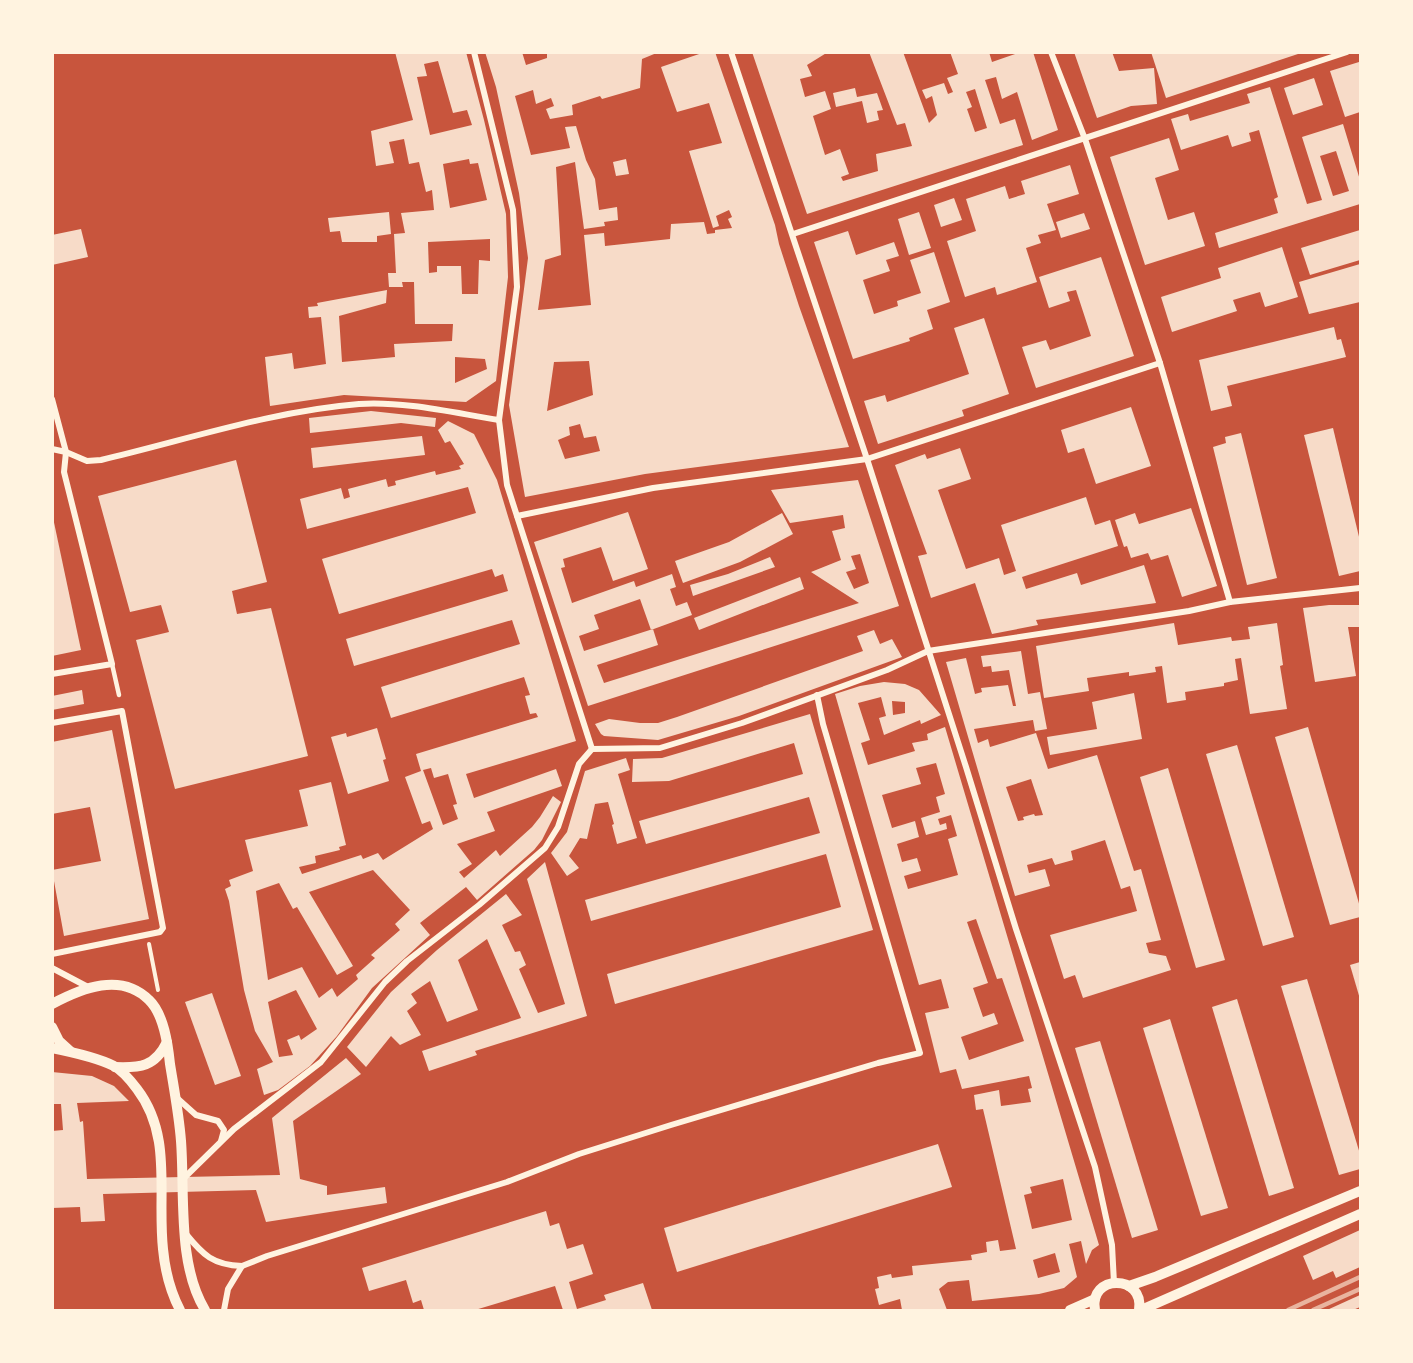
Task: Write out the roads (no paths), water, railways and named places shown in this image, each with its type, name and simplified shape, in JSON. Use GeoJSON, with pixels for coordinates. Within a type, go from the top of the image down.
{"type":"FeatureCollection","features":[{"type":"Feature","properties":{"kind":"street"},"geometry":{"type":"LineString","coordinates":[[474,52],[513,210],[517,287],[500,420],[507,484],[592,749]]}},
{"type":"Feature","properties":{"kind":"street"},"geometry":{"type":"LineString","coordinates":[[731,52],[867,459],[1016,929],[1095,1167],[1112,1245],[1114,1283]]}},
{"type":"Feature","properties":{"kind":"street"},"geometry":{"type":"LineString","coordinates":[[1051,52],[1085,139],[1160,363],[1230,602]]}},
{"type":"Feature","properties":{"kind":"street"},"geometry":{"type":"LineString","coordinates":[[793,234],[1347,52]]}},
{"type":"Feature","properties":{"kind":"street"},"geometry":{"type":"LineString","coordinates":[[517,516],[653,488],[867,459],[1160,363]]}},
{"type":"Feature","properties":{"kind":"street"},"geometry":{"type":"LineString","coordinates":[[52,399],[66,452],[64,472],[112,664],[52,674]]}},
{"type":"Feature","properties":{"kind":"street"},"geometry":{"type":"LineString","coordinates":[[52,449],[87,461],[101,460],[222,429],[360,404],[389,404],[500,420]]}},
{"type":"Feature","properties":{"kind":"street"},"geometry":{"type":"LineString","coordinates":[[183,1179],[221,1141],[321,1062],[385,982],[406,961],[479,905],[545,848],[558,827],[579,764],[592,749],[660,748],[742,723],[887,670],[928,651],[1230,602],[1360,588]]}},
{"type":"Feature","properties":{"kind":"street"},"geometry":{"type":"LineString","coordinates":[[186,1233],[200,1251],[213,1260],[226,1265],[242,1266],[267,1256],[507,1182],[625,1139],[878,1063],[920,1053],[833,758],[817,695]]}},
{"type":"Feature","properties":{"kind":"street"},"geometry":{"type":"LineString","coordinates":[[52,723],[122,711],[163,928],[160,932],[52,954]]}},
{"type":"Feature","properties":{"kind":"street"},"geometry":{"type":"LineString","coordinates":[[52,968],[88,987]]}},
{"type":"Feature","properties":{"kind":"street"},"geometry":{"type":"LineString","coordinates":[[52,1004],[88,987],[110,984],[131,988],[150,1000],[165,1030],[181,1139],[187,1260],[196,1295],[205,1311]]}},
{"type":"Feature","properties":{"kind":"street"},"geometry":{"type":"LineString","coordinates":[[52,1027],[59,1041],[70,1052]]}},
{"type":"Feature","properties":{"kind":"street"},"geometry":{"type":"LineString","coordinates":[[52,1048],[116,1067],[139,1068],[152,1062],[162,1052],[167,1041]]}},
{"type":"Feature","properties":{"kind":"street"},"geometry":{"type":"LineString","coordinates":[[116,1067],[131,1081],[147,1102],[158,1130],[162,1247],[166,1275],[180,1311]]}},
{"type":"Feature","properties":{"kind":"street"},"geometry":{"type":"LineString","coordinates":[[175,1095],[196,1115],[218,1121],[224,1130],[221,1141]]}},
{"type":"Feature","properties":{"kind":"street"},"geometry":{"type":"LineString","coordinates":[[1070,1311],[1095,1299],[1102,1288],[1114,1283],[1129,1286],[1155,1277],[1360,1191]]}},
{"type":"Feature","properties":{"kind":"street"},"geometry":{"type":"LineString","coordinates":[[1129,1286],[1137,1295],[1140,1311],[1360,1214]]}},
{"type":"Feature","properties":{"kind":"street"},"geometry":{"type":"LineString","coordinates":[[224,1311],[228,1289],[242,1266]]}},
{"type":"Feature","properties":{"kind":"street"},"geometry":{"type":"LineString","coordinates":[[1095,1299],[1095,1311]]}},
{"type":"Feature","properties":{"kind":"lane"},"geometry":{"type":"LineString","coordinates":[[112,664],[119,695]]}},
{"type":"Feature","properties":{"kind":"railway"},"geometry":{"type":"LineString","coordinates":[[1288,1310],[1360,1277]]}},
{"type":"Feature","properties":{"kind":"railway"},"geometry":{"type":"LineString","coordinates":[[1313,1310],[1360,1289]]}}]}
